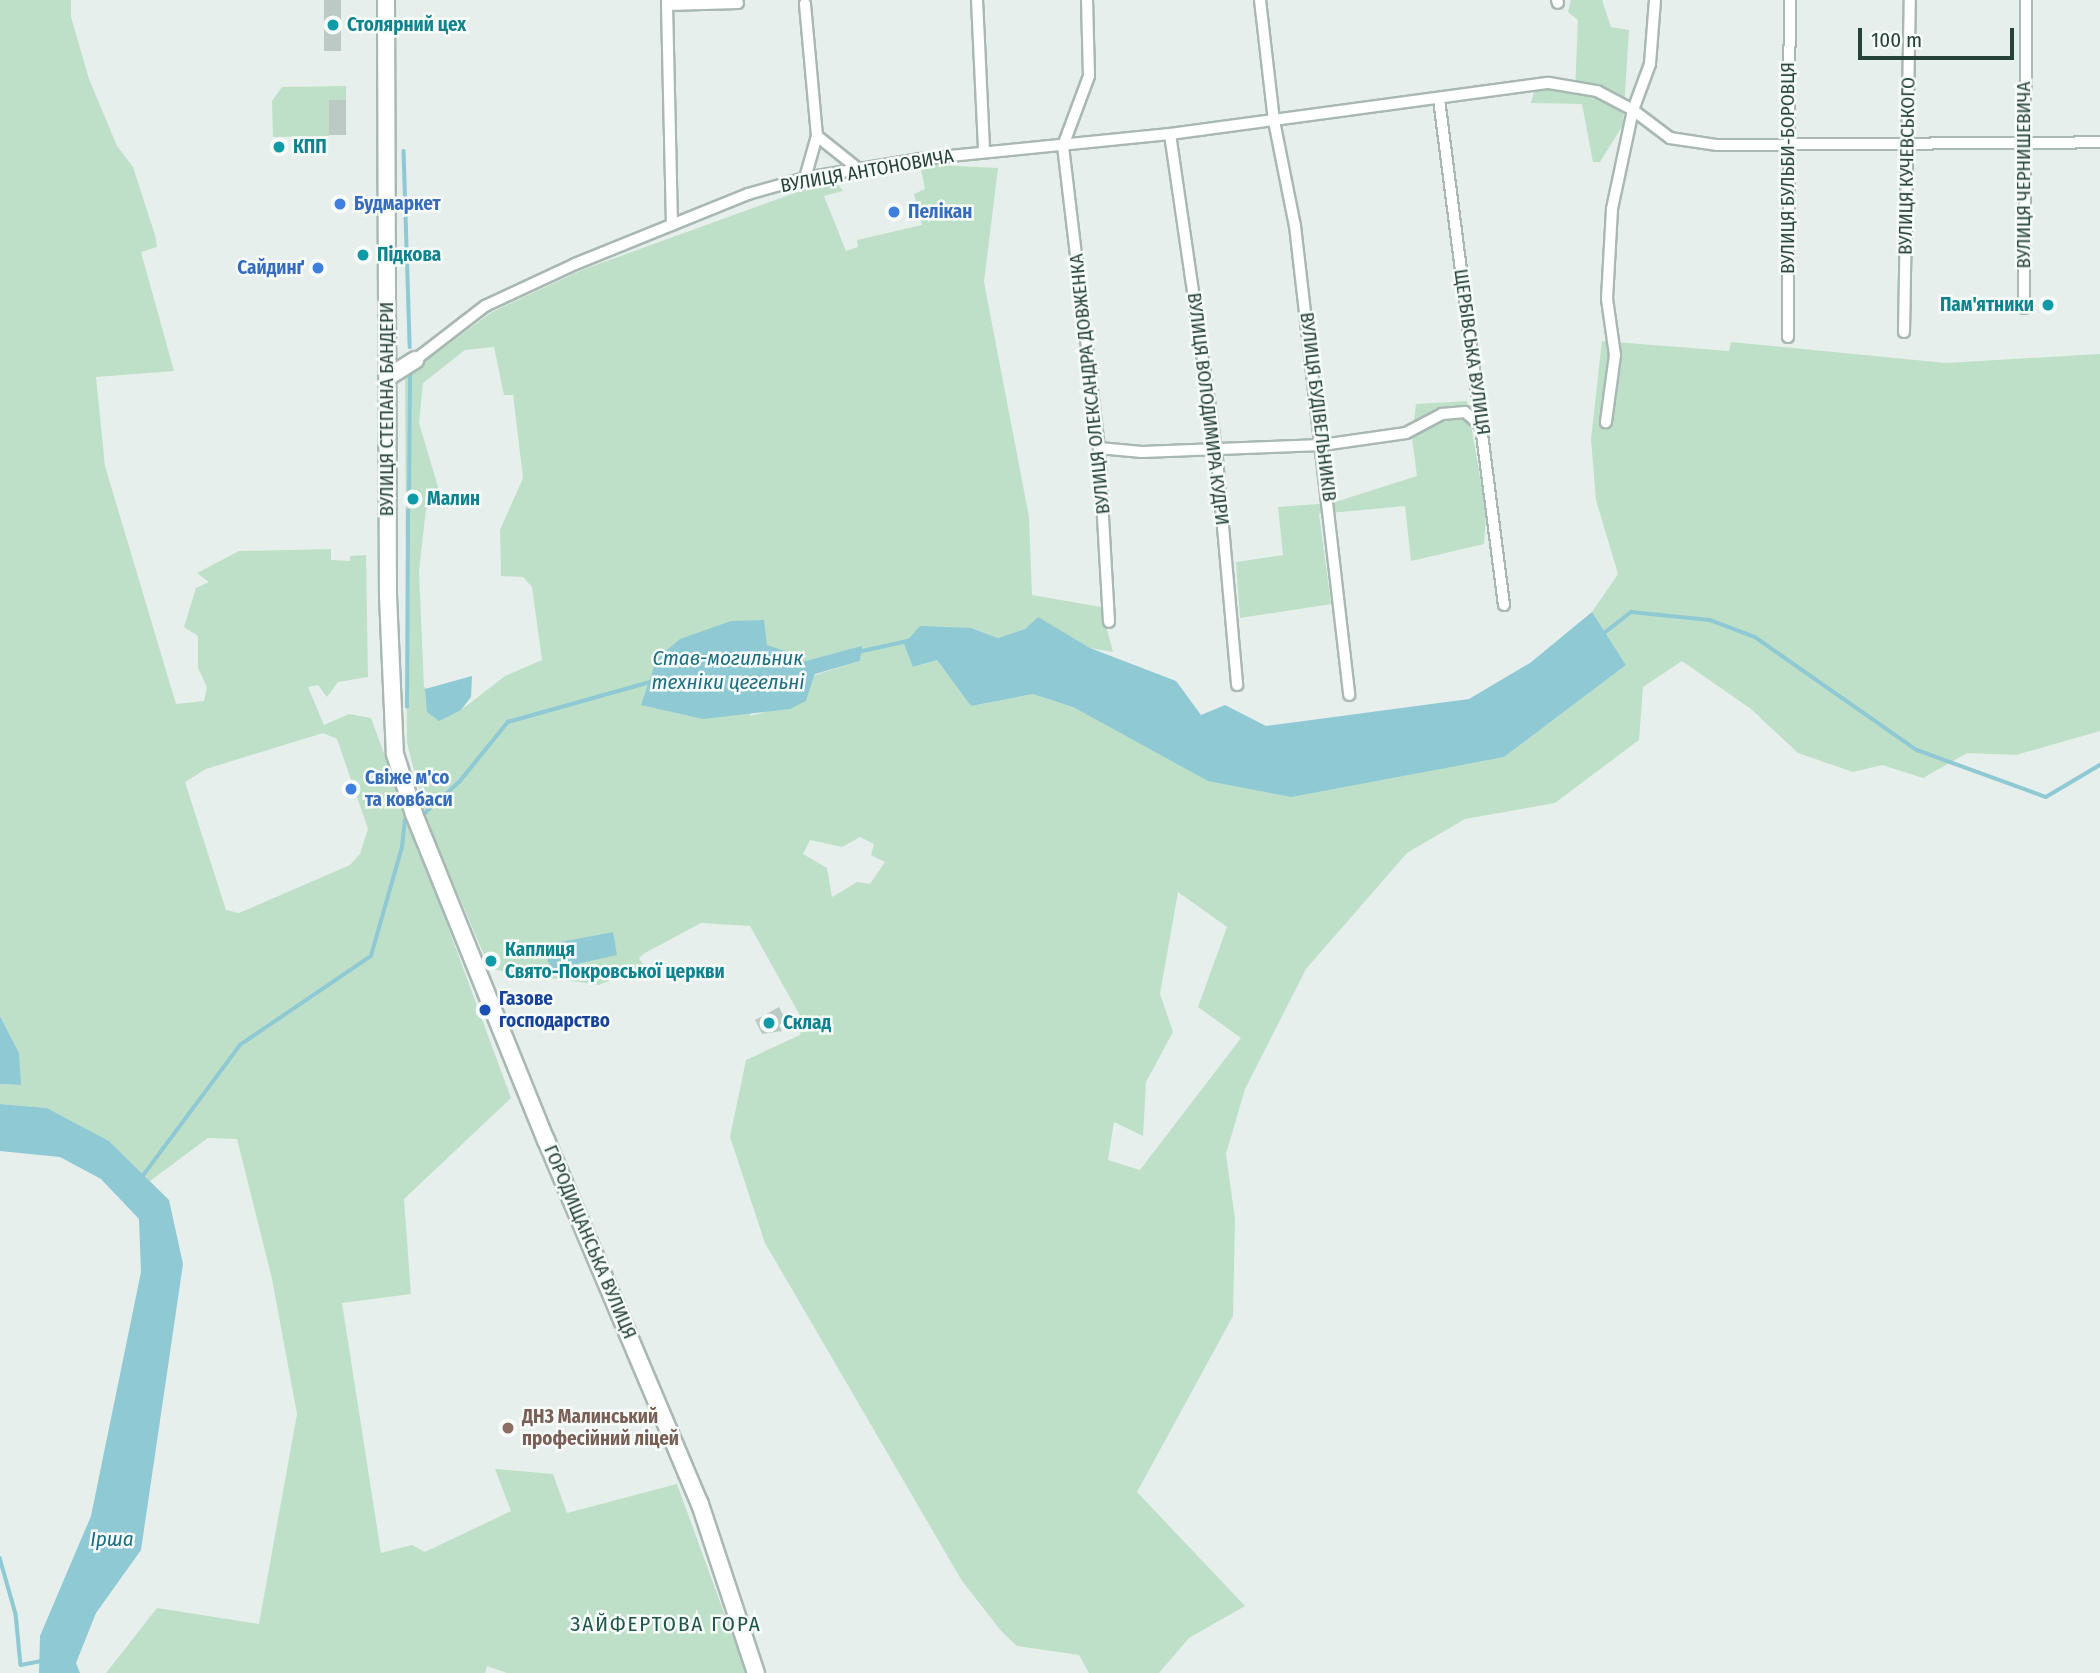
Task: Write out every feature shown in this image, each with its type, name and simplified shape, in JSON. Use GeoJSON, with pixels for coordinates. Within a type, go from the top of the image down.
{"type":"FeatureCollection","features":[{"type":"Feature","properties":{"kind":"street","name":"ВУЛИЦЯ СТЕПАНА БАНДЕРИ"},"geometry":{"type":"LineString","coordinates":[[386,0],[390,715],[395,754],[414,814]]}},
{"type":"Feature","properties":{"kind":"street"},"geometry":{"type":"LineString","coordinates":[[977,0],[984,150]]}},
{"type":"Feature","properties":{"kind":"street"},"geometry":{"type":"LineString","coordinates":[[1063,146],[1089,76],[1087,0]]}},
{"type":"Feature","properties":{"kind":"street","name":"ВУЛИЦЯ БУДІВЕЛЬНИКІВ"},"geometry":{"type":"LineString","coordinates":[[1261,0],[1274,121],[1295,226],[1349,695]]}},
{"type":"Feature","properties":{"kind":"street"},"geometry":{"type":"LineString","coordinates":[[1606,422],[1615,355],[1607,299],[1612,209],[1633,110],[1650,64],[1656,0]]}},
{"type":"Feature","properties":{"kind":"street","name":"ВУЛИЦЯ БУЛЬБИ-БОРОВЦЯ"},"geometry":{"type":"LineString","coordinates":[[1788,337],[1790,0]]}},
{"type":"Feature","properties":{"kind":"street","name":"ВУЛИЦЯ КУЧЕВСЬКОГО"},"geometry":{"type":"LineString","coordinates":[[1904,332],[1910,0]]}},
{"type":"Feature","properties":{"kind":"street","name":"ВУЛИЦЯ ЧЕРНИШЕВИЧА"},"geometry":{"type":"LineString","coordinates":[[2024,307],[2026,0]]}},
{"type":"Feature","properties":{"kind":"street"},"geometry":{"type":"LineString","coordinates":[[672,225],[667,2],[738,3]]}},
{"type":"Feature","properties":{"kind":"street"},"geometry":{"type":"LineString","coordinates":[[804,178],[817,136],[805,5]]}},
{"type":"Feature","properties":{"kind":"street","name":"ВУЛИЦЯ АНТОНОВИЧА"},"geometry":{"type":"LineString","coordinates":[[415,360],[485,306],[672,225],[804,178],[984,150],[1063,146],[1170,134],[1549,83],[1597,91],[1633,110],[1663,136],[1717,145],[1788,142],[2100,142]]}},
{"type":"Feature","properties":{"kind":"street","name":"ЩЕРБІВСЬКА ВУЛИЦЯ"},"geometry":{"type":"LineString","coordinates":[[1439,99],[1504,605]]}},
{"type":"Feature","properties":{"kind":"street","name":"ВУЛИЦЯ ВОЛОДИМИРА КУДРИ"},"geometry":{"type":"LineString","coordinates":[[1170,134],[1216,448],[1237,685]]}},
{"type":"Feature","properties":{"kind":"street"},"geometry":{"type":"LineString","coordinates":[[817,136],[861,171]]}},
{"type":"Feature","properties":{"kind":"street","name":"ВУЛИЦЯ ОЛЕКСАНДРА ДОВЖЕНКА"},"geometry":{"type":"LineString","coordinates":[[1063,146],[1099,449],[1109,622]]}},
{"type":"Feature","properties":{"kind":"street"},"geometry":{"type":"LineString","coordinates":[[388,377],[415,360]]}},
{"type":"Feature","properties":{"kind":"street"},"geometry":{"type":"LineString","coordinates":[[1099,449],[1322,444],[1406,433],[1442,414],[1465,412],[1482,427]]}},
{"type":"Feature","properties":{"kind":"street","name":"ГОРОДИЩАНСЬКА ВУЛИЦЯ"},"geometry":{"type":"LineString","coordinates":[[414,814],[700,1504],[756,1673]]}},
{"type":"Feature","properties":{"kind":"green space"},"geometry":{"type":"Polygon","coordinates":[[[0,0],[71,0],[71,17],[89,79],[117,146],[133,167],[157,247],[141,252],[174,371],[96,377],[105,466],[176,704],[204,701],[207,687],[198,668],[198,636],[184,627],[196,588],[209,582],[197,573],[239,551],[331,549],[331,560],[350,561],[350,556],[366,555],[368,677],[338,682],[327,697],[318,685],[308,687],[324,725],[349,714],[371,718],[511,1098],[404,1199],[411,1294],[342,1303],[381,1553],[412,1545],[425,1552],[511,1511],[495,1469],[553,1474],[567,1513],[677,1484],[746,1673],[507,1673],[487,1666],[485,1673],[106,1673],[157,1608],[259,1624],[297,1414],[272,1279],[237,1139],[208,1138],[150,1181],[109,1141],[47,1108],[0,1104],[0,1084],[20,1085],[19,1053],[0,1016],[0,0]],[[323,733],[206,769],[185,782],[226,910],[239,913],[350,865],[360,854],[368,829],[337,739],[323,733]]]}},
{"type":"Feature","properties":{"kind":"green space"},"geometry":{"type":"Polygon","coordinates":[[[1571,0],[1602,0],[1611,27],[1629,30],[1623,125],[1600,162],[1593,162],[1582,104],[1531,103],[1534,91],[1545,88],[1575,92],[1578,20],[1568,12],[1571,0]]]}},
{"type":"Feature","properties":{"kind":"green space"},"geometry":{"type":"Polygon","coordinates":[[[346,86],[346,100],[329,100],[329,136],[273,137],[272,101],[282,87],[346,86]]]}},
{"type":"Feature","properties":{"kind":"green space"},"geometry":{"type":"Polygon","coordinates":[[[936,165],[998,168],[984,282],[1029,517],[1032,595],[1101,607],[1113,652],[1090,648],[1038,618],[1025,629],[998,638],[971,628],[904,644],[914,667],[937,660],[971,706],[1033,694],[1074,708],[1457,763],[1504,757],[1626,665],[1592,612],[1618,574],[1596,500],[1591,439],[1602,341],[1729,351],[1731,342],[1946,363],[2100,354],[2100,731],[2016,755],[1967,753],[1923,778],[1882,765],[1853,772],[1798,753],[1751,709],[1682,661],[1643,687],[1639,740],[1555,803],[1465,819],[1407,853],[1306,969],[1245,1089],[1226,1154],[1235,1219],[1233,1316],[1137,1492],[1245,1606],[1189,1638],[1159,1673],[1089,1673],[1079,1655],[1017,1646],[1002,1632],[962,1581],[765,1243],[730,1137],[746,1060],[800,1035],[803,1021],[750,926],[701,923],[645,953],[639,958],[644,966],[599,985],[490,969],[428,824],[407,743],[405,376],[492,312],[582,270],[814,186],[837,183],[843,191],[824,196],[846,251],[858,247],[857,240],[922,225],[914,194],[925,189],[921,169],[936,165]],[[494,347],[465,350],[423,383],[419,423],[441,497],[426,509],[419,571],[424,687],[461,710],[505,676],[542,660],[532,587],[523,577],[501,576],[500,530],[523,478],[513,395],[504,395],[494,347]],[[762,633],[750,716],[806,701],[815,675],[860,661],[861,647],[798,663],[792,653],[767,645],[762,633]],[[860,837],[842,847],[810,840],[803,854],[827,868],[832,897],[857,882],[870,884],[885,862],[871,855],[874,844],[860,837]],[[1178,892],[1160,994],[1173,1032],[1146,1082],[1143,1136],[1114,1122],[1108,1160],[1140,1170],[1241,1038],[1198,1007],[1227,927],[1178,892]]]}},
{"type":"Feature","properties":{"kind":"green space"},"geometry":{"type":"Polygon","coordinates":[[[1467,401],[1486,512],[1484,544],[1411,561],[1405,506],[1319,514],[1331,604],[1240,618],[1236,562],[1283,555],[1278,507],[1332,503],[1417,476],[1412,438],[1416,404],[1467,401]]]}},
{"type":"Feature","properties":{"kind":"water"},"geometry":{"type":"Polygon","coordinates":[[[1592,612],[1626,665],[1504,757],[1291,797],[1208,781],[1075,708],[1033,694],[971,706],[937,660],[913,667],[904,644],[920,626],[971,628],[998,638],[1025,629],[1038,617],[1090,648],[1176,681],[1201,715],[1225,705],[1266,726],[1469,699],[1530,663],[1592,612]]]}},
{"type":"Feature","properties":{"kind":"water","name":"Став-могильник техніки цегельні"},"geometry":{"type":"Polygon","coordinates":[[[764,620],[767,645],[792,653],[798,663],[862,646],[860,661],[815,674],[806,701],[790,709],[703,719],[641,705],[657,658],[680,639],[731,621],[764,620]]]}},
{"type":"Feature","properties":{"kind":"water"},"geometry":{"type":"Polygon","coordinates":[[[472,676],[471,697],[461,710],[439,721],[427,712],[425,689],[472,676]]]}},
{"type":"Feature","properties":{"kind":"water"},"geometry":{"type":"Polygon","coordinates":[[[613,932],[617,955],[554,969],[548,962],[545,945],[613,932]]]}},
{"type":"Feature","properties":{"kind":"water"},"geometry":{"type":"Polygon","coordinates":[[[0,1016],[19,1053],[21,1085],[0,1084],[0,1016]]]}},
{"type":"Feature","properties":{"kind":"water","name":"Ірша"},"geometry":{"type":"Polygon","coordinates":[[[0,1104],[47,1108],[109,1141],[169,1200],[183,1264],[141,1550],[96,1613],[76,1663],[80,1673],[39,1673],[40,1636],[91,1516],[141,1272],[139,1219],[101,1179],[60,1157],[0,1151],[0,1104]]]}},
{"type":"Feature","properties":{"kind":"building","name":"Столярний цех"},"geometry":{"type":"Polygon","coordinates":[[[324,0],[341,0],[341,51],[324,51],[324,0]]]}},
{"type":"Feature","properties":{"kind":"building"},"geometry":{"type":"Polygon","coordinates":[[[329,100],[346,100],[346,135],[329,135],[329,100]]]}},
{"type":"Feature","properties":{"kind":"building","name":"Склад"},"geometry":{"type":"Polygon","coordinates":[[[779,1007],[786,1021],[779,1025],[782,1031],[762,1034],[755,1020],[779,1007]]]}},
{"type":"Feature","properties":{"kind":"waterway"},"geometry":{"type":"LineString","coordinates":[[404,151],[410,347]]}},
{"type":"Feature","properties":{"kind":"waterway"},"geometry":{"type":"LineString","coordinates":[[409,495],[410,372]]}},
{"type":"Feature","properties":{"kind":"waterway"},"geometry":{"type":"LineString","coordinates":[[407,707],[408,511]]}},
{"type":"Feature","properties":{"kind":"waterway"},"geometry":{"type":"LineString","coordinates":[[1603,634],[1631,612],[1710,620],[1755,637],[1917,750],[2046,797],[2100,765]]}},
{"type":"Feature","properties":{"kind":"waterway"},"geometry":{"type":"LineString","coordinates":[[858,652],[912,640]]}},
{"type":"Feature","properties":{"kind":"waterway"},"geometry":{"type":"LineString","coordinates":[[425,813],[460,781],[508,722],[654,681]]}},
{"type":"Feature","properties":{"kind":"waterway"},"geometry":{"type":"LineString","coordinates":[[142,1177],[240,1045],[371,956],[402,847],[405,820]]}},
{"type":"Feature","properties":{"kind":"waterway"},"geometry":{"type":"LineString","coordinates":[[0,1558],[16,1614],[21,1665],[42,1661]]}},
{"type":"Feature","properties":{"kind":"place","name":"Столярний цех"},"geometry":{"type":"Point","coordinates":[333,25]}},
{"type":"Feature","properties":{"kind":"place","name":"КПП"},"geometry":{"type":"Point","coordinates":[279,147]}},
{"type":"Feature","properties":{"kind":"place","name":"Будмаркет"},"geometry":{"type":"Point","coordinates":[340,204]}},
{"type":"Feature","properties":{"kind":"place","name":"Пелікан"},"geometry":{"type":"Point","coordinates":[894,212]}},
{"type":"Feature","properties":{"kind":"place","name":"Підкова"},"geometry":{"type":"Point","coordinates":[363,255]}},
{"type":"Feature","properties":{"kind":"place","name":"Сайдинґ"},"geometry":{"type":"Point","coordinates":[318,268]}},
{"type":"Feature","properties":{"kind":"place","name":"Пам'ятники"},"geometry":{"type":"Point","coordinates":[2048,305]}},
{"type":"Feature","properties":{"kind":"place","name":"Малин"},"geometry":{"type":"Point","coordinates":[413,499]}},
{"type":"Feature","properties":{"kind":"place","name":"Свіже м'со та ковбаси"},"geometry":{"type":"Point","coordinates":[351,789]}},
{"type":"Feature","properties":{"kind":"place","name":"Каплиця Свято-Покровської церкви"},"geometry":{"type":"Point","coordinates":[491,961]}},
{"type":"Feature","properties":{"kind":"place","name":"Газове господарство"},"geometry":{"type":"Point","coordinates":[485,1010]}},
{"type":"Feature","properties":{"kind":"place","name":"Склад"},"geometry":{"type":"Point","coordinates":[769,1023]}},
{"type":"Feature","properties":{"kind":"place","name":"ДНЗ Малинський професійний ліцей"},"geometry":{"type":"Point","coordinates":[508,1428]}},
{"type":"Feature","properties":{"kind":"district","name":"ЗАЙФЕРТОВА ГОРА"},"geometry":{"type":"Point","coordinates":[666,1624]}}]}
